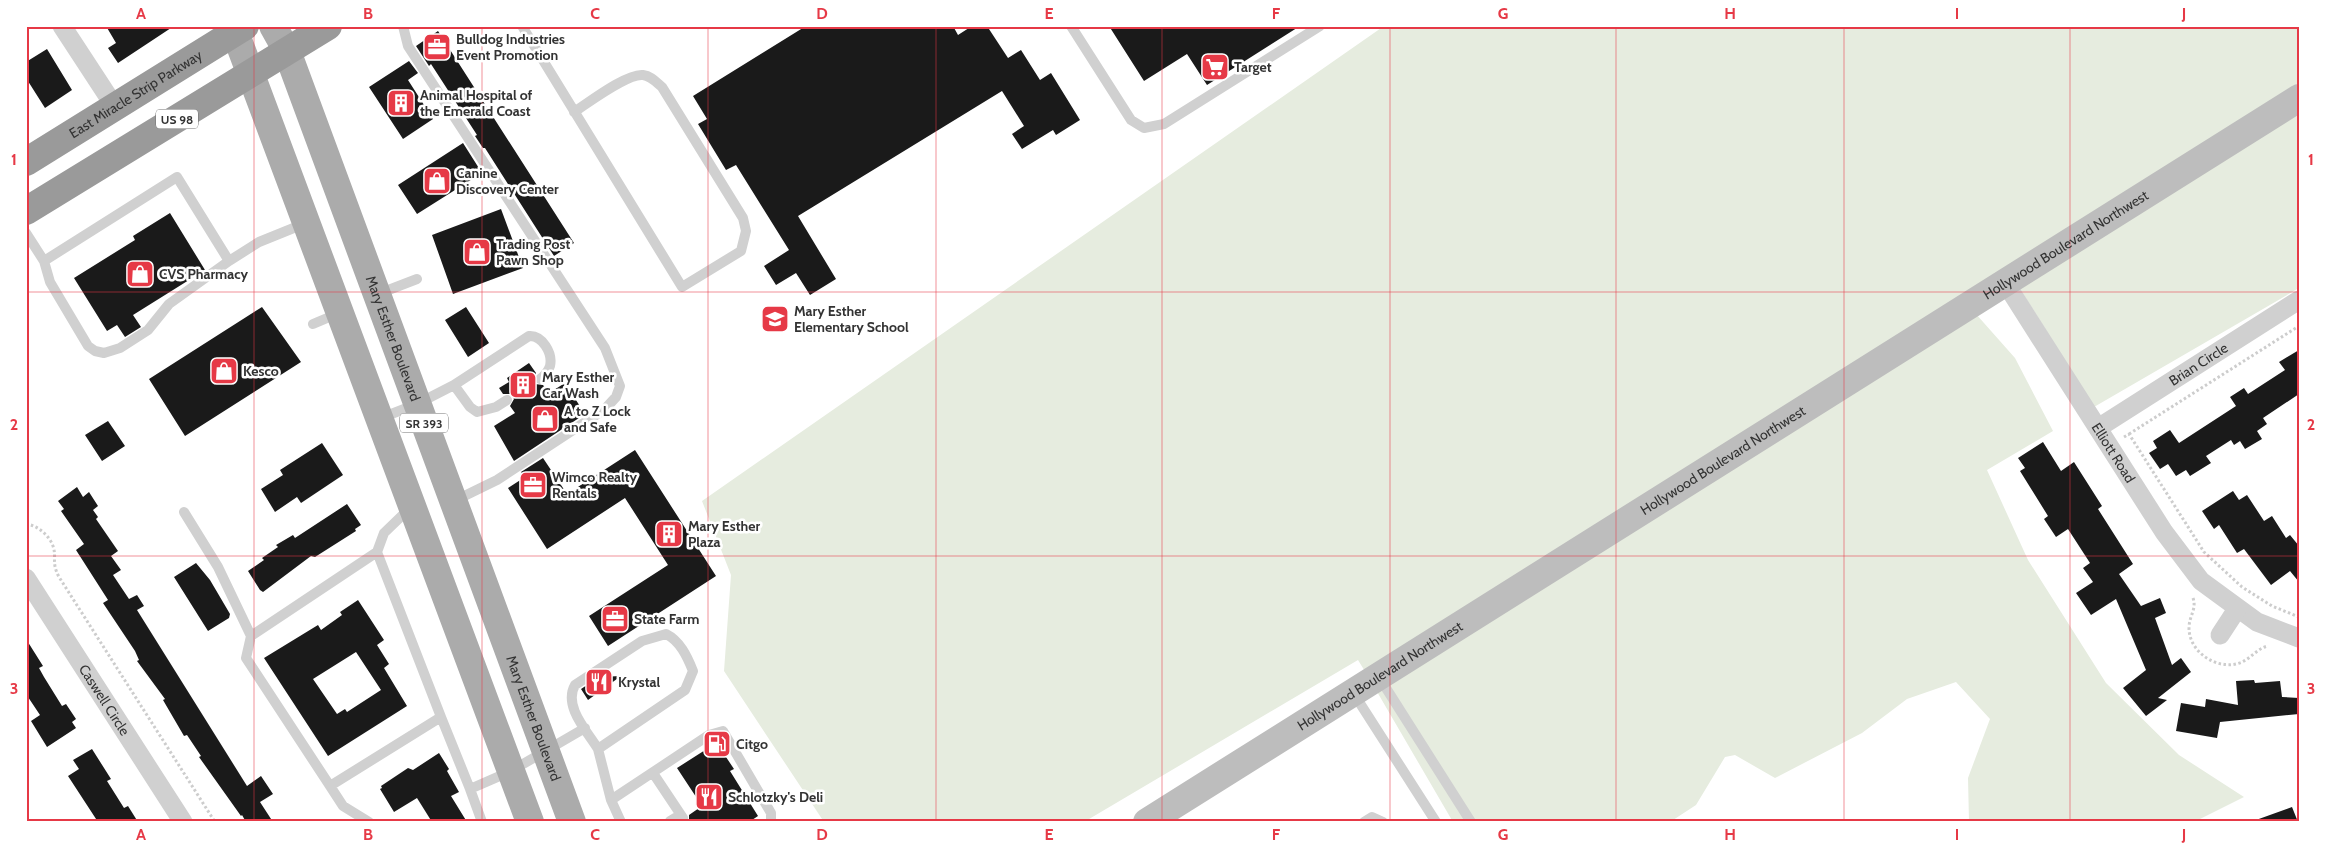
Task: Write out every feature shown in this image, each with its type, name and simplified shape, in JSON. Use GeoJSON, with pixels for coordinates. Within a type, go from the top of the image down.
{"type":"FeatureCollection","features":[{"type":"Feature","properties":{"kind":"highway","name":"US 98"},"geometry":{"type":"LineString","coordinates":[[26,211],[328,26]]}},
{"type":"Feature","properties":{"kind":"highway","name":"East Miracle Strip Parkway"},"geometry":{"type":"LineString","coordinates":[[26,162],[240,29]]}},
{"type":"Feature","properties":{"kind":"main road","name":"Mary Esther Boulevard"},"geometry":{"type":"LineString","coordinates":[[273,26],[287,51],[572,822]]}},
{"type":"Feature","properties":{"kind":"main road","name":"SR 393"},"geometry":{"type":"LineString","coordinates":[[240,29],[251,73],[530,822]]}},
{"type":"Feature","properties":{"kind":"street"},"geometry":{"type":"LineString","coordinates":[[62,26],[115,107]]}},
{"type":"Feature","properties":{"kind":"street","name":"Hollywood Boulevard Northwest"},"geometry":{"type":"LineString","coordinates":[[1148,822],[2299,98]]}},
{"type":"Feature","properties":{"kind":"street","name":"Elliott Road"},"geometry":{"type":"LineString","coordinates":[[2006,284],[2164,532],[2201,581],[2257,622],[2299,638]]}},
{"type":"Feature","properties":{"kind":"street","name":"Brian Circle"},"geometry":{"type":"LineString","coordinates":[[2098,428],[2299,300]]}},
{"type":"Feature","properties":{"kind":"street","name":"Caswell Circle"},"geometry":{"type":"LineString","coordinates":[[26,578],[183,822]]}},
{"type":"Feature","properties":{"kind":"street"},"geometry":{"type":"LineString","coordinates":[[2220,635],[2237,609]]}},
{"type":"Feature","properties":{"kind":"lane"},"geometry":{"type":"LineString","coordinates":[[403,26],[408,46],[605,348],[620,386],[616,397],[605,409],[497,480],[453,501]]}},
{"type":"Feature","properties":{"kind":"lane"},"geometry":{"type":"LineString","coordinates":[[522,26],[574,112],[682,287],[741,251],[746,231],[743,218],[662,88],[654,79],[642,74],[627,78],[574,112]]}},
{"type":"Feature","properties":{"kind":"lane"},"geometry":{"type":"LineString","coordinates":[[1071,26],[1131,120],[1144,128],[1164,124],[1320,26]]}},
{"type":"Feature","properties":{"kind":"lane"},"geometry":{"type":"LineString","coordinates":[[44,261],[177,177],[229,262]]}},
{"type":"Feature","properties":{"kind":"lane"},"geometry":{"type":"LineString","coordinates":[[26,233],[44,261],[50,282],[88,346],[95,352],[104,354],[120,348],[148,330],[169,304],[259,242],[307,223]]}},
{"type":"Feature","properties":{"kind":"lane"},"geometry":{"type":"LineString","coordinates":[[377,294],[417,279]]}},
{"type":"Feature","properties":{"kind":"lane"},"geometry":{"type":"LineString","coordinates":[[313,324],[340,312]]}},
{"type":"Feature","properties":{"kind":"lane"},"geometry":{"type":"LineString","coordinates":[[380,419],[417,404],[454,385],[529,336],[535,335],[540,338],[549,356],[550,365],[546,374],[540,379]]}},
{"type":"Feature","properties":{"kind":"lane"},"geometry":{"type":"LineString","coordinates":[[454,385],[470,407],[477,412],[496,407],[507,400]]}},
{"type":"Feature","properties":{"kind":"lane"},"geometry":{"type":"LineString","coordinates":[[251,636],[377,552],[384,533],[412,506]]}},
{"type":"Feature","properties":{"kind":"lane"},"geometry":{"type":"LineString","coordinates":[[184,512],[218,566],[251,636],[246,658],[343,806],[369,822]]}},
{"type":"Feature","properties":{"kind":"lane"},"geometry":{"type":"LineString","coordinates":[[377,552],[482,822]]}},
{"type":"Feature","properties":{"kind":"lane"},"geometry":{"type":"LineString","coordinates":[[598,749],[685,690],[694,670],[688,657],[675,639],[666,634],[642,641],[575,685],[572,698],[575,714],[598,749],[611,800],[621,822]]}},
{"type":"Feature","properties":{"kind":"lane"},"geometry":{"type":"LineString","coordinates":[[1378,677],[1472,822]]}},
{"type":"Feature","properties":{"kind":"lane"},"geometry":{"type":"LineString","coordinates":[[1354,693],[1436,822]]}},
{"type":"Feature","properties":{"kind":"lane"},"geometry":{"type":"LineString","coordinates":[[330,786],[441,717]]}},
{"type":"Feature","properties":{"kind":"lane"},"geometry":{"type":"LineString","coordinates":[[470,789],[511,771],[585,728]]}},
{"type":"Feature","properties":{"kind":"lane"},"geometry":{"type":"LineString","coordinates":[[611,800],[709,735],[723,731],[771,813],[771,822]]}},
{"type":"Feature","properties":{"kind":"lane"},"geometry":{"type":"LineString","coordinates":[[653,773],[682,817],[670,821]]}},
{"type":"Feature","properties":{"kind":"lane"},"geometry":{"type":"LineString","coordinates":[[1364,822],[1372,817],[1383,822]]}},
{"type":"Feature","properties":{"kind":"path"},"geometry":{"type":"LineString","coordinates":[[2109,446],[2299,326]]}},
{"type":"Feature","properties":{"kind":"path"},"geometry":{"type":"LineString","coordinates":[[2129,434],[2204,552],[2242,587],[2272,606],[2299,617]]}},
{"type":"Feature","properties":{"kind":"path"},"geometry":{"type":"LineString","coordinates":[[26,524],[34,525],[53,546],[54,567],[59,577],[215,822]]}},
{"type":"Feature","properties":{"kind":"shaded area"},"geometry":{"type":"Polygon","coordinates":[[[1384,26],[2299,26],[2299,87],[1366,673],[1358,660],[1084,822],[824,822],[724,671],[731,575],[702,501],[1384,26]]]}},
{"type":"Feature","properties":{"kind":"shaded area"},"geometry":{"type":"Polygon","coordinates":[[[2299,110],[2299,288],[2094,407],[2019,287],[2299,110]]]}},
{"type":"Feature","properties":{"kind":"shaded area"},"geometry":{"type":"Polygon","coordinates":[[[1976,314],[2015,358],[2053,431],[1987,470],[2028,560],[2106,683],[2179,755],[2244,797],[2194,822],[1969,822],[1968,778],[1990,719],[1956,682],[1907,699],[1862,733],[1775,778],[1735,755],[1725,757],[1696,805],[1670,822],[1453,822],[1376,690],[1976,314]]]}},
{"type":"Feature","properties":{"kind":"building"},"geometry":{"type":"Polygon","coordinates":[[[106,26],[174,26],[118,63],[108,48],[116,43],[106,26]]]}},
{"type":"Feature","properties":{"kind":"building"},"geometry":{"type":"Polygon","coordinates":[[[806,26],[953,26],[958,35],[972,26],[987,26],[1008,58],[1021,50],[1040,80],[1051,73],[1080,120],[1056,135],[1053,130],[1022,149],[1012,134],[1024,126],[1002,91],[798,216],[836,279],[810,295],[796,273],[776,285],[764,266],[789,250],[736,165],[726,170],[698,124],[707,119],[693,96],[806,26]]]}},
{"type":"Feature","properties":{"kind":"building","name":"Target"},"geometry":{"type":"Polygon","coordinates":[[[1109,26],[1300,26],[1207,85],[1187,54],[1144,81],[1109,26]]]}},
{"type":"Feature","properties":{"kind":"building"},"geometry":{"type":"Polygon","coordinates":[[[438,31],[574,243],[554,256],[485,148],[483,148],[475,136],[477,135],[431,64],[429,66],[416,46],[438,31]]]}},
{"type":"Feature","properties":{"kind":"building"},"geometry":{"type":"Polygon","coordinates":[[[47,49],[72,90],[45,108],[26,78],[26,62],[47,49]]]}},
{"type":"Feature","properties":{"kind":"building","name":"Animal Hospital of the Emerald Coast"},"geometry":{"type":"Polygon","coordinates":[[[409,61],[418,73],[408,80],[433,119],[403,139],[369,87],[409,61]]]}},
{"type":"Feature","properties":{"kind":"building","name":"Canine Discovery Center"},"geometry":{"type":"Polygon","coordinates":[[[463,143],[482,173],[417,214],[398,185],[463,143]]]}},
{"type":"Feature","properties":{"kind":"building","name":"Trading Post Pawn Shop"},"geometry":{"type":"Polygon","coordinates":[[[501,209],[523,268],[453,294],[432,235],[501,209]]]}},
{"type":"Feature","properties":{"kind":"building","name":"CVS Pharmacy"},"geometry":{"type":"Polygon","coordinates":[[[170,213],[205,270],[133,315],[141,327],[125,337],[117,325],[107,331],[74,278],[135,240],[133,236],[170,213]]]}},
{"type":"Feature","properties":{"kind":"building","name":"Kesco"},"geometry":{"type":"Polygon","coordinates":[[[262,307],[301,362],[185,436],[149,379],[262,307]]]}},
{"type":"Feature","properties":{"kind":"building"},"geometry":{"type":"Polygon","coordinates":[[[466,307],[489,343],[468,357],[445,320],[466,307]]]}},
{"type":"Feature","properties":{"kind":"building"},"geometry":{"type":"Polygon","coordinates":[[[2299,350],[2299,394],[2263,418],[2267,424],[2257,431],[2262,439],[2245,449],[2240,441],[2234,445],[2231,440],[2206,456],[2211,463],[2190,476],[2186,470],[2176,476],[2168,464],[2160,469],[2149,453],[2157,448],[2153,441],[2170,430],[2179,443],[2236,406],[2230,397],[2244,388],[2248,394],[2285,370],[2279,362],[2299,350]]]}},
{"type":"Feature","properties":{"kind":"building","name":"A to Z Lock and Safe"},"geometry":{"type":"Polygon","coordinates":[[[529,363],[536,373],[533,379],[535,384],[543,385],[549,393],[565,383],[585,414],[514,461],[494,426],[515,413],[510,406],[514,399],[510,394],[503,394],[499,388],[509,382],[507,378],[529,363]]]}},
{"type":"Feature","properties":{"kind":"building"},"geometry":{"type":"Polygon","coordinates":[[[108,421],[125,446],[102,461],[85,435],[108,421]]]}},
{"type":"Feature","properties":{"kind":"building"},"geometry":{"type":"Polygon","coordinates":[[[2043,442],[2061,471],[2074,462],[2102,506],[2098,509],[2133,564],[2119,574],[2141,606],[2160,598],[2166,613],[2155,618],[2172,665],[2181,658],[2191,672],[2158,698],[2167,700],[2146,716],[2123,688],[2146,670],[2116,599],[2091,615],[2076,593],[2093,582],[2083,568],[2090,563],[2068,529],[2056,537],[2044,519],[2048,516],[2020,471],[2025,468],[2018,458],[2043,442]]]}},
{"type":"Feature","properties":{"kind":"building"},"geometry":{"type":"Polygon","coordinates":[[[322,443],[343,475],[301,503],[297,497],[275,512],[261,489],[283,475],[280,470],[322,443]]]}},
{"type":"Feature","properties":{"kind":"building","name":"Mary Esther Plaza"},"geometry":{"type":"Polygon","coordinates":[[[635,450],[716,576],[608,646],[589,616],[668,565],[625,498],[547,549],[508,488],[525,477],[521,472],[543,458],[567,494],[635,450]]]}},
{"type":"Feature","properties":{"kind":"building"},"geometry":{"type":"Polygon","coordinates":[[[77,487],[83,497],[89,492],[98,506],[93,510],[98,517],[96,519],[118,551],[111,556],[121,570],[113,575],[129,599],[137,595],[144,606],[137,610],[247,786],[261,776],[273,794],[260,802],[273,822],[246,822],[241,816],[199,757],[201,756],[187,735],[184,736],[163,700],[165,699],[137,661],[139,660],[135,651],[103,603],[108,600],[76,550],[84,544],[61,511],[64,509],[58,501],[77,487]]]}},
{"type":"Feature","properties":{"kind":"building"},"geometry":{"type":"Polygon","coordinates":[[[2233,491],[2239,500],[2247,495],[2264,521],[2272,516],[2286,538],[2290,535],[2299,546],[2299,582],[2290,571],[2271,585],[2244,549],[2237,553],[2219,525],[2214,529],[2202,511],[2233,491]]]}},
{"type":"Feature","properties":{"kind":"building"},"geometry":{"type":"Polygon","coordinates":[[[347,504],[361,525],[355,529],[356,531],[315,557],[311,556],[263,592],[260,590],[248,571],[278,547],[276,545],[293,535],[295,538],[347,504]]]}},
{"type":"Feature","properties":{"kind":"building"},"geometry":{"type":"Polygon","coordinates":[[[196,563],[210,580],[230,614],[229,618],[208,631],[174,577],[196,563]]]}},
{"type":"Feature","properties":{"kind":"building"},"geometry":{"type":"Polygon","coordinates":[[[358,600],[384,640],[377,645],[389,664],[384,668],[407,706],[328,756],[264,658],[318,625],[321,630],[342,615],[340,612],[358,600]],[[356,652],[313,679],[337,714],[345,709],[347,712],[381,690],[356,652]]]}},
{"type":"Feature","properties":{"kind":"building"},"geometry":{"type":"Polygon","coordinates":[[[26,639],[43,666],[39,668],[62,706],[66,704],[76,719],[72,722],[76,728],[47,747],[31,721],[40,715],[26,694],[26,639]]]}},
{"type":"Feature","properties":{"kind":"building"},"geometry":{"type":"Polygon","coordinates":[[[621,676],[588,700],[581,689],[599,677],[621,676]]]}},
{"type":"Feature","properties":{"kind":"building"},"geometry":{"type":"Polygon","coordinates":[[[2254,680],[2255,683],[2280,681],[2282,697],[2299,698],[2299,714],[2220,722],[2217,738],[2176,731],[2181,703],[2205,707],[2206,699],[2238,705],[2236,681],[2254,680]]]}},
{"type":"Feature","properties":{"kind":"building"},"geometry":{"type":"Polygon","coordinates":[[[713,745],[714,747],[718,745],[734,769],[730,771],[758,816],[749,822],[689,822],[689,815],[702,806],[677,768],[713,745]]]}},
{"type":"Feature","properties":{"kind":"building"},"geometry":{"type":"Polygon","coordinates":[[[92,749],[111,779],[107,781],[124,808],[128,806],[138,822],[98,822],[68,776],[79,769],[73,760],[92,749]]]}},
{"type":"Feature","properties":{"kind":"building"},"geometry":{"type":"Polygon","coordinates":[[[439,753],[449,769],[447,771],[459,792],[451,796],[467,822],[432,822],[417,798],[394,812],[380,789],[382,788],[381,786],[408,768],[413,770],[439,753]]]}},
{"type":"Feature","properties":{"kind":"building"},"geometry":{"type":"Polygon","coordinates":[[[2292,807],[2298,822],[2256,822],[2256,820],[2292,807]]]}},
{"type":"Feature","properties":{"kind":"place","name":"Bulldog Industries Event Promotion"},"geometry":{"type":"Point","coordinates":[437,47]}},
{"type":"Feature","properties":{"kind":"place","name":"Target"},"geometry":{"type":"Point","coordinates":[1215,67]}},
{"type":"Feature","properties":{"kind":"place","name":"Animal Hospital of the Emerald Coast"},"geometry":{"type":"Point","coordinates":[401,103]}},
{"type":"Feature","properties":{"kind":"place","name":"Canine Discovery Center"},"geometry":{"type":"Point","coordinates":[437,181]}},
{"type":"Feature","properties":{"kind":"place","name":"Trading Post Pawn Shop"},"geometry":{"type":"Point","coordinates":[477,252]}},
{"type":"Feature","properties":{"kind":"place","name":"CVS Pharmacy"},"geometry":{"type":"Point","coordinates":[140,274]}},
{"type":"Feature","properties":{"kind":"place","name":"Mary Esther Elementary School"},"geometry":{"type":"Point","coordinates":[775,319]}},
{"type":"Feature","properties":{"kind":"place","name":"Kesco"},"geometry":{"type":"Point","coordinates":[224,371]}},
{"type":"Feature","properties":{"kind":"place","name":"Mary Esther Car Wash"},"geometry":{"type":"Point","coordinates":[523,385]}},
{"type":"Feature","properties":{"kind":"place","name":"A to Z Lock and Safe"},"geometry":{"type":"Point","coordinates":[545,419]}},
{"type":"Feature","properties":{"kind":"place","name":"Wimco Realty Rentals"},"geometry":{"type":"Point","coordinates":[533,485]}},
{"type":"Feature","properties":{"kind":"place","name":"Mary Esther Plaza"},"geometry":{"type":"Point","coordinates":[669,534]}},
{"type":"Feature","properties":{"kind":"place","name":"State Farm"},"geometry":{"type":"Point","coordinates":[615,619]}},
{"type":"Feature","properties":{"kind":"place","name":"Krystal"},"geometry":{"type":"Point","coordinates":[599,682]}},
{"type":"Feature","properties":{"kind":"place","name":"Citgo"},"geometry":{"type":"Point","coordinates":[717,744]}},
{"type":"Feature","properties":{"kind":"place","name":"Schlotzky's Deli"},"geometry":{"type":"Point","coordinates":[709,797]}}]}
